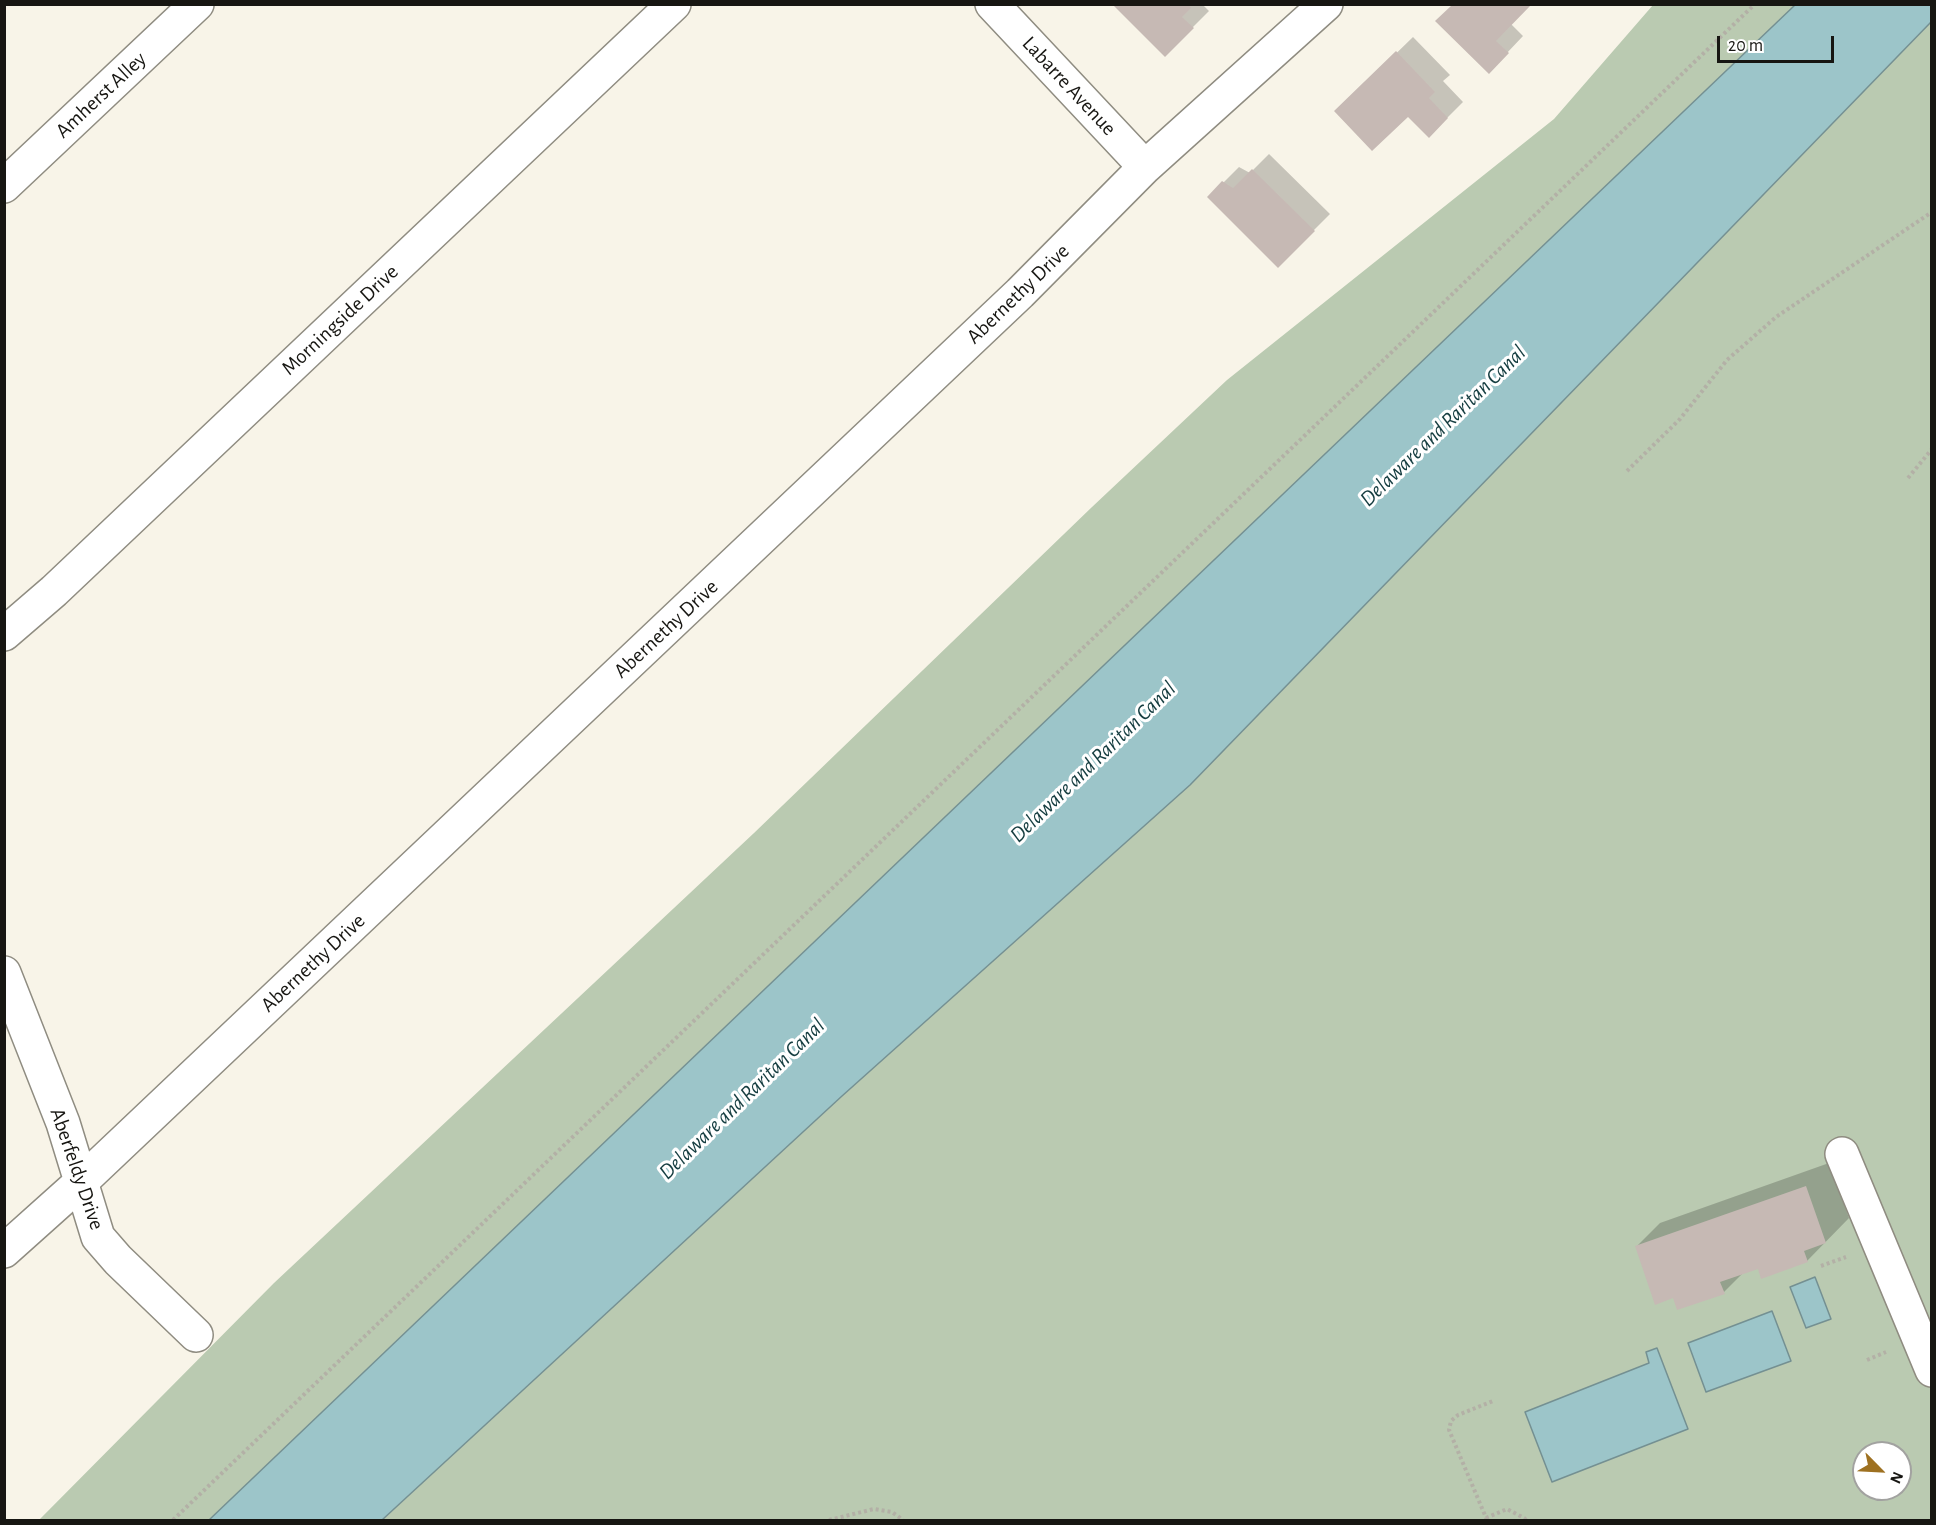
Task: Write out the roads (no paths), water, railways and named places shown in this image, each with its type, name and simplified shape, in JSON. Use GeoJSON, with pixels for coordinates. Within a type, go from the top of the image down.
{"type":"FeatureCollection","features":[{"type":"Feature","properties":{"kind":"street","name":"Amherst Alley"},"geometry":{"type":"LineString","coordinates":[[4,186],[197,4]]}},
{"type":"Feature","properties":{"kind":"street","name":"Morningside Drive"},"geometry":{"type":"LineString","coordinates":[[4,634],[54,591],[674,4]]}},
{"type":"Feature","properties":{"kind":"street","name":"Labarre Avenue"},"geometry":{"type":"LineString","coordinates":[[992,4],[1145,167]]}},
{"type":"Feature","properties":{"kind":"street","name":"Abernethy Drive"},"geometry":{"type":"LineString","coordinates":[[4,1251],[80,1183],[1020,293],[1145,167],[1326,4]]}},
{"type":"Feature","properties":{"kind":"street","name":"Aberfeldy Drive"},"geometry":{"type":"LineString","coordinates":[[4,974],[63,1123],[98,1237],[118,1260],[196,1335]]}},
{"type":"Feature","properties":{"kind":"street"},"geometry":{"type":"LineString","coordinates":[[1842,1154],[1932,1370]]}},
{"type":"Feature","properties":{"kind":"water","name":"Delaware and Raritan Canal"},"geometry":{"type":"Polygon","coordinates":[[[1795,5],[1931,5],[1931,22],[1190,785],[842,1096],[382,1520],[209,1520],[1795,5]]]}},
{"type":"Feature","properties":{"kind":"water"},"geometry":{"type":"Polygon","coordinates":[[[1815,1277],[1831,1319],[1806,1328],[1790,1287],[1815,1277]]]}},
{"type":"Feature","properties":{"kind":"water"},"geometry":{"type":"Polygon","coordinates":[[[1772,1311],[1791,1361],[1706,1392],[1688,1343],[1772,1311]]]}},
{"type":"Feature","properties":{"kind":"water"},"geometry":{"type":"Polygon","coordinates":[[[1657,1348],[1688,1429],[1552,1482],[1525,1412],[1649,1363],[1646,1352],[1657,1348]]]}}]}
